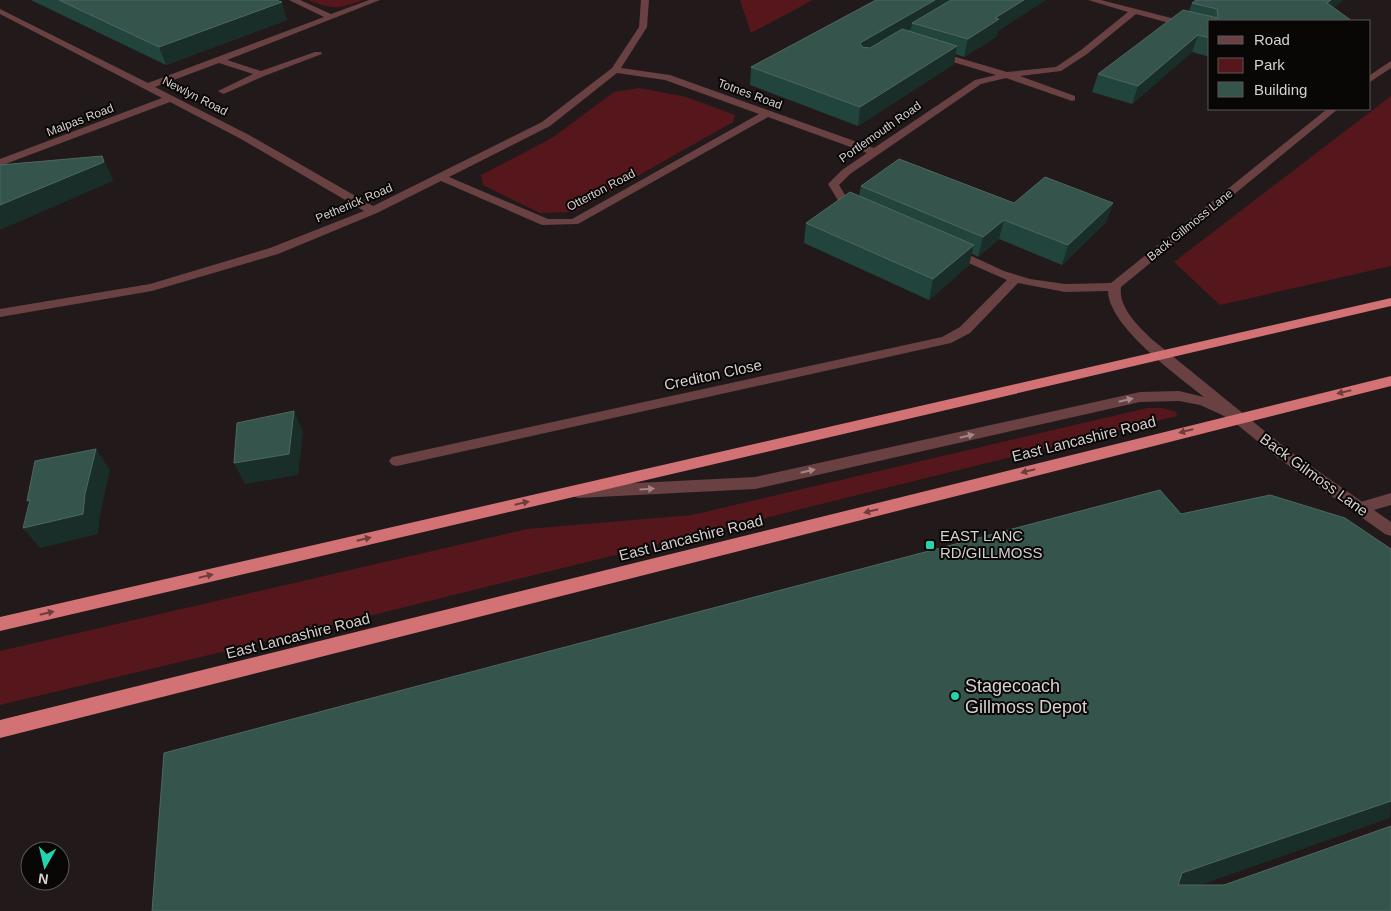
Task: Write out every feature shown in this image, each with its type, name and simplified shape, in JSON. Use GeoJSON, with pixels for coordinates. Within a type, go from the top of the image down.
{"type":"FeatureCollection","features":[{"type":"Feature","properties":{"kind":"highway"},"geometry":{"type":"LineString","coordinates":[[0,624],[1391,302]]}},
{"type":"Feature","properties":{"kind":"highway","name":"East Lancashire Road"},"geometry":{"type":"LineString","coordinates":[[0,729],[1391,381]]}},
{"type":"Feature","properties":{"kind":"street"},"geometry":{"type":"LineString","coordinates":[[293,0],[331,17]]}},
{"type":"Feature","properties":{"kind":"street"},"geometry":{"type":"LineString","coordinates":[[147,86],[376,0]]}},
{"type":"Feature","properties":{"kind":"street","name":"Petherick Road"},"geometry":{"type":"LineString","coordinates":[[0,313],[152,287],[274,251],[373,211],[546,124],[615,70],[643,27],[645,0]]}},
{"type":"Feature","properties":{"kind":"street"},"geometry":{"type":"LineString","coordinates":[[1092,0],[1208,30]]}},
{"type":"Feature","properties":{"kind":"street","name":"Newlyn Road"},"geometry":{"type":"LineString","coordinates":[[0,11],[245,137],[373,211]]}},
{"type":"Feature","properties":{"kind":"street","name":"Portlemouth Road"},"geometry":{"type":"LineString","coordinates":[[864,212],[846,205],[833,184],[846,172],[978,82],[1007,75],[1058,69],[1084,52],[1135,11]]}},
{"type":"Feature","properties":{"kind":"street","name":"Portlemouth Road"},"geometry":{"type":"LineString","coordinates":[[925,50],[1007,75],[1072,98]]}},
{"type":"Feature","properties":{"kind":"street"},"geometry":{"type":"LineString","coordinates":[[223,91],[261,74],[318,54]]}},
{"type":"Feature","properties":{"kind":"street"},"geometry":{"type":"LineString","coordinates":[[217,60],[261,74]]}},
{"type":"Feature","properties":{"kind":"street"},"geometry":{"type":"LineString","coordinates":[[1372,75],[1391,64]]}},
{"type":"Feature","properties":{"kind":"street","name":"Totnes Road"},"geometry":{"type":"LineString","coordinates":[[615,70],[667,77],[874,152]]}},
{"type":"Feature","properties":{"kind":"street","name":"Malpas Road"},"geometry":{"type":"LineString","coordinates":[[0,163],[169,99]]}},
{"type":"Feature","properties":{"kind":"street","name":"Back Gillmoss Lane"},"geometry":{"type":"LineString","coordinates":[[1115,286],[1332,110]]}},
{"type":"Feature","properties":{"kind":"street","name":"Otterton Road"},"geometry":{"type":"LineString","coordinates":[[441,177],[546,223],[574,222],[766,114]]}},
{"type":"Feature","properties":{"kind":"street"},"geometry":{"type":"LineString","coordinates":[[944,248],[1015,279],[1065,290],[1115,286],[1116,302],[1136,331],[1162,356],[1239,418]]}},
{"type":"Feature","properties":{"kind":"street","name":"Crediton Close"},"geometry":{"type":"LineString","coordinates":[[397,461],[946,340],[965,330],[1015,279]]}},
{"type":"Feature","properties":{"kind":"street"},"geometry":{"type":"LineString","coordinates":[[564,493],[755,483],[1158,394],[1195,398],[1212,404],[1239,418]]}},
{"type":"Feature","properties":{"kind":"street","name":"Back Gilmoss Lane"},"geometry":{"type":"LineString","coordinates":[[1239,418],[1283,454],[1391,530]]}},
{"type":"Feature","properties":{"kind":"street"},"geometry":{"type":"LineString","coordinates":[[1360,508],[1391,499]]}},
{"type":"Feature","properties":{"kind":"green space"},"geometry":{"type":"Polygon","coordinates":[[[308,0],[363,0],[341,7],[330,7],[308,0]]]}},
{"type":"Feature","properties":{"kind":"green space"},"geometry":{"type":"Polygon","coordinates":[[[740,0],[813,0],[751,33],[740,0]]]}},
{"type":"Feature","properties":{"kind":"green space"},"geometry":{"type":"Polygon","coordinates":[[[640,88],[686,97],[735,115],[733,122],[574,212],[540,213],[483,185],[481,175],[552,138],[614,92],[640,88]]]}},
{"type":"Feature","properties":{"kind":"green space"},"geometry":{"type":"Polygon","coordinates":[[[1391,96],[1391,266],[1220,305],[1174,262],[1391,96]]]}},
{"type":"Feature","properties":{"kind":"green space"},"geometry":{"type":"Polygon","coordinates":[[[1147,408],[1162,408],[1176,412],[1177,416],[292,635],[0,705],[0,651],[527,529],[692,515],[1147,408]]]}},
{"type":"Feature","properties":{"kind":"building"},"geometry":{"type":"Polygon","coordinates":[[[59,0],[276,0],[282,2],[159,47],[59,0]]]}},
{"type":"Feature","properties":{"kind":"building"},"geometry":{"type":"Polygon","coordinates":[[[876,0],[935,0],[860,43],[862,47],[870,48],[902,29],[957,46],[860,107],[751,67],[876,0]]]}},
{"type":"Feature","properties":{"kind":"building"},"geometry":{"type":"Polygon","coordinates":[[[951,0],[1024,0],[995,18],[999,19],[968,39],[912,23],[951,0]]]}},
{"type":"Feature","properties":{"kind":"building"},"geometry":{"type":"Polygon","coordinates":[[[1196,0],[1331,0],[1327,3],[1351,20],[1208,20],[1208,38],[1198,35],[1138,86],[1098,74],[1183,10],[1218,18],[1217,9],[1192,3],[1196,0]]]}},
{"type":"Feature","properties":{"kind":"building"},"geometry":{"type":"Polygon","coordinates":[[[102,156],[104,162],[0,205],[0,165],[102,156]]]}},
{"type":"Feature","properties":{"kind":"building"},"geometry":{"type":"Polygon","coordinates":[[[899,159],[1014,203],[1045,177],[1113,203],[1068,245],[1004,220],[983,237],[861,186],[899,159]]]}},
{"type":"Feature","properties":{"kind":"building"},"geometry":{"type":"Polygon","coordinates":[[[850,192],[974,245],[933,279],[806,223],[850,192]]]}},
{"type":"Feature","properties":{"kind":"building"},"geometry":{"type":"Polygon","coordinates":[[[294,411],[289,454],[234,463],[237,423],[294,411]]]}},
{"type":"Feature","properties":{"kind":"building"},"geometry":{"type":"Polygon","coordinates":[[[96,449],[85,494],[83,514],[23,528],[30,500],[27,501],[35,461],[96,449]]]}},
{"type":"Feature","properties":{"kind":"building","name":"Stagecoach Gillmoss Depot"},"geometry":{"type":"Polygon","coordinates":[[[1160,490],[1181,514],[1270,495],[1345,518],[1391,549],[1391,801],[1182,873],[1178,885],[1224,885],[1391,826],[1391,911],[152,911],[164,753],[1160,490]]]}},
{"type":"Feature","properties":{"kind":"place","name":"EAST LANC RD/GILLMOSS"},"geometry":{"type":"Point","coordinates":[930,545]}},
{"type":"Feature","properties":{"kind":"place","name":"Stagecoach Gillmoss Depot"},"geometry":{"type":"Point","coordinates":[955,696]}}]}
